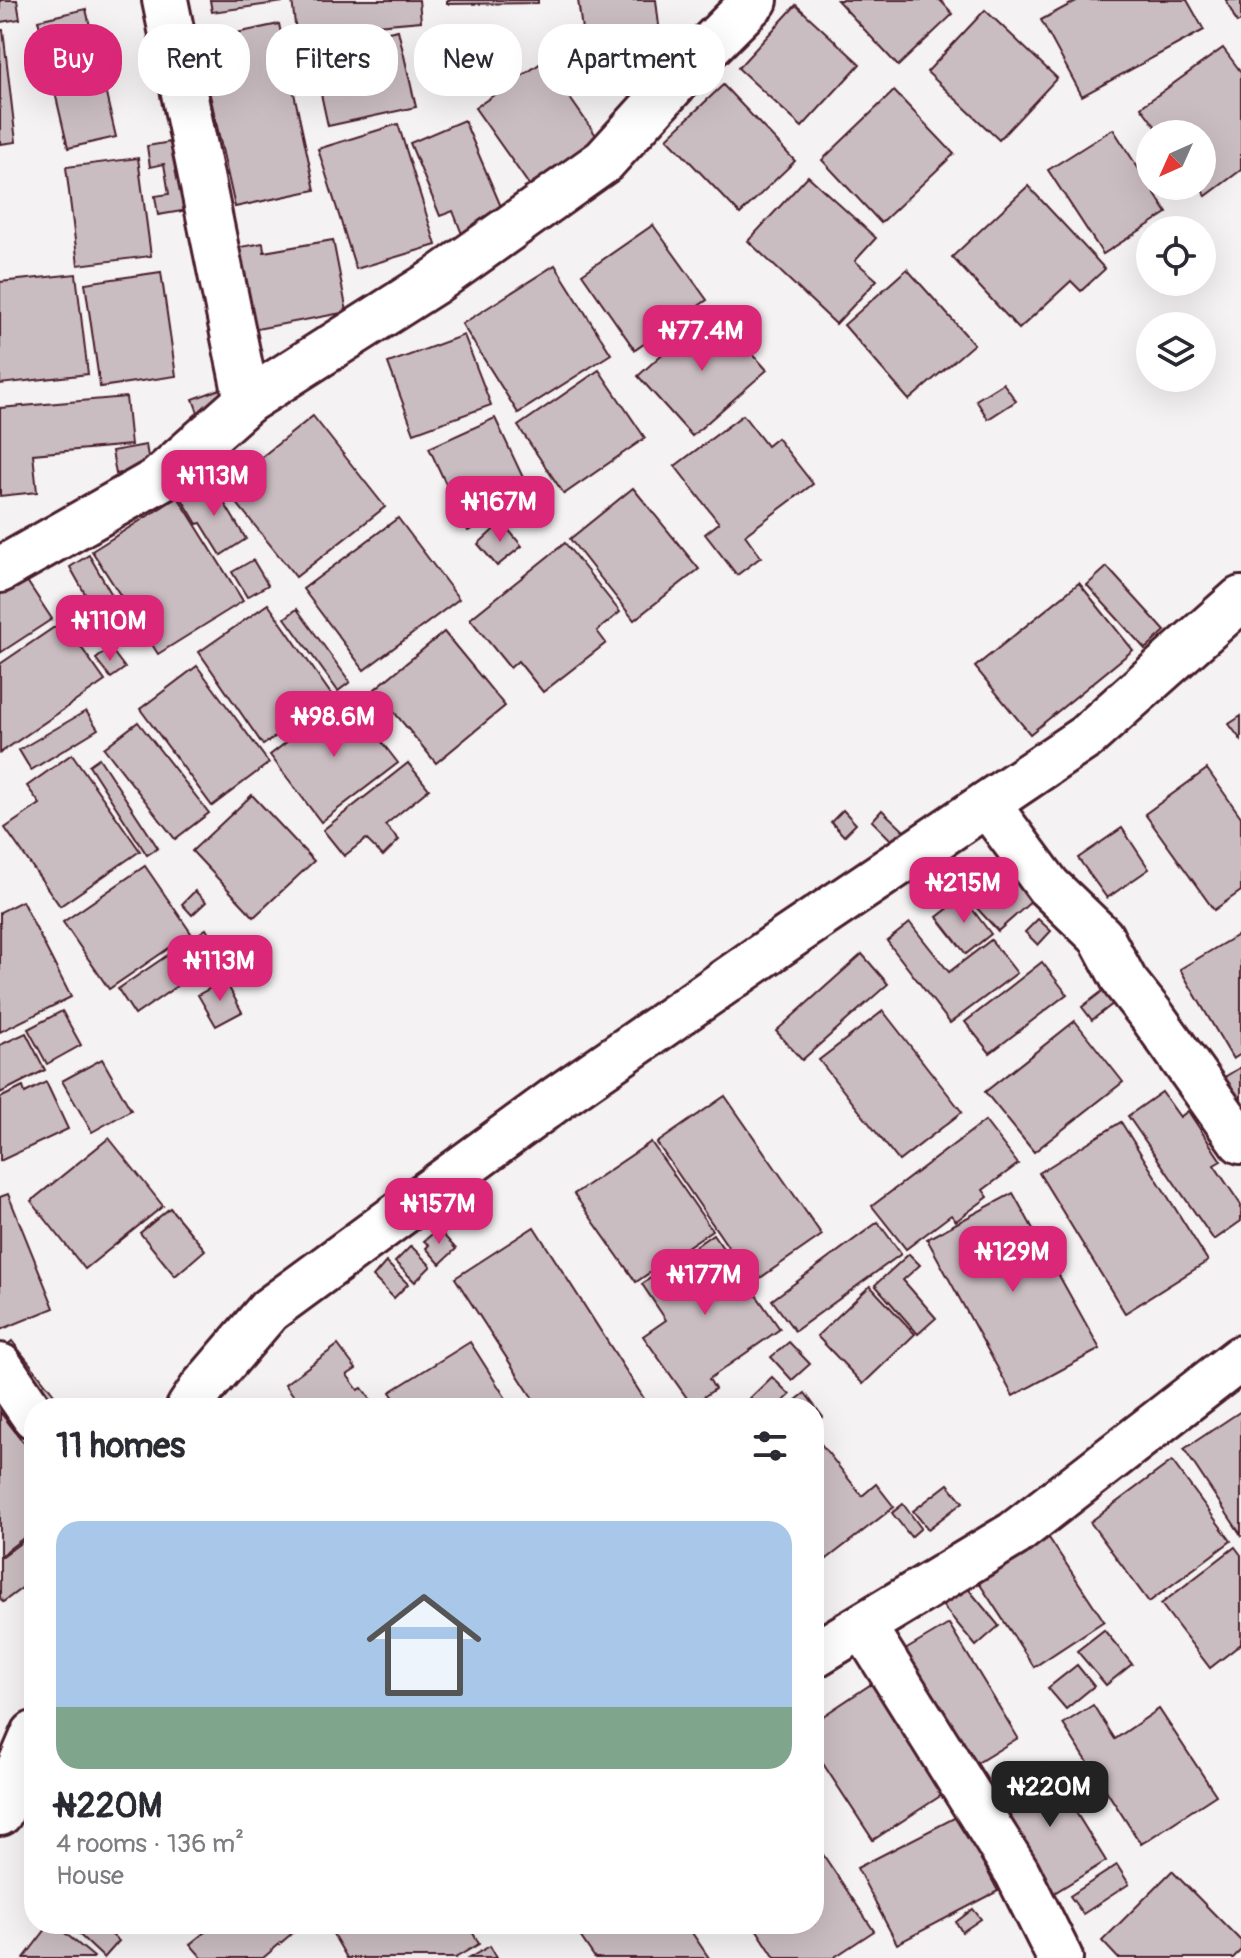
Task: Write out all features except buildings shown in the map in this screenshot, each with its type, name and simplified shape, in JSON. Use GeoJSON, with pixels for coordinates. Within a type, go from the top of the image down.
{"type":"FeatureCollection","features":[{"type":"Feature","properties":{"kind":"street"},"geometry":{"type":"LineString","coordinates":[[165,0],[247,401]]}},
{"type":"Feature","properties":{"kind":"street"},"geometry":{"type":"LineString","coordinates":[[0,570],[158,480],[247,401],[434,282],[604,161],[700,55],[755,0]]}},
{"type":"Feature","properties":{"kind":"street"},"geometry":{"type":"LineString","coordinates":[[196,1398],[269,1310],[559,1097],[1086,737],[1241,599]]}},
{"type":"Feature","properties":{"kind":"street"},"geometry":{"type":"LineString","coordinates":[[987,804],[1048,886],[1101,937],[1125,982],[1241,1141]]}},
{"type":"Feature","properties":{"kind":"street"},"geometry":{"type":"LineString","coordinates":[[824,1649],[1014,1534],[1241,1358]]}},
{"type":"Feature","properties":{"kind":"street"},"geometry":{"type":"LineString","coordinates":[[0,1366],[24,1401]]}},
{"type":"Feature","properties":{"kind":"street"},"geometry":{"type":"LineString","coordinates":[[863,1626],[1017,1872],[1060,1958]]}},
{"type":"Feature","properties":{"kind":"street"},"geometry":{"type":"LineString","coordinates":[[0,1813],[24,1757]]}}]}
